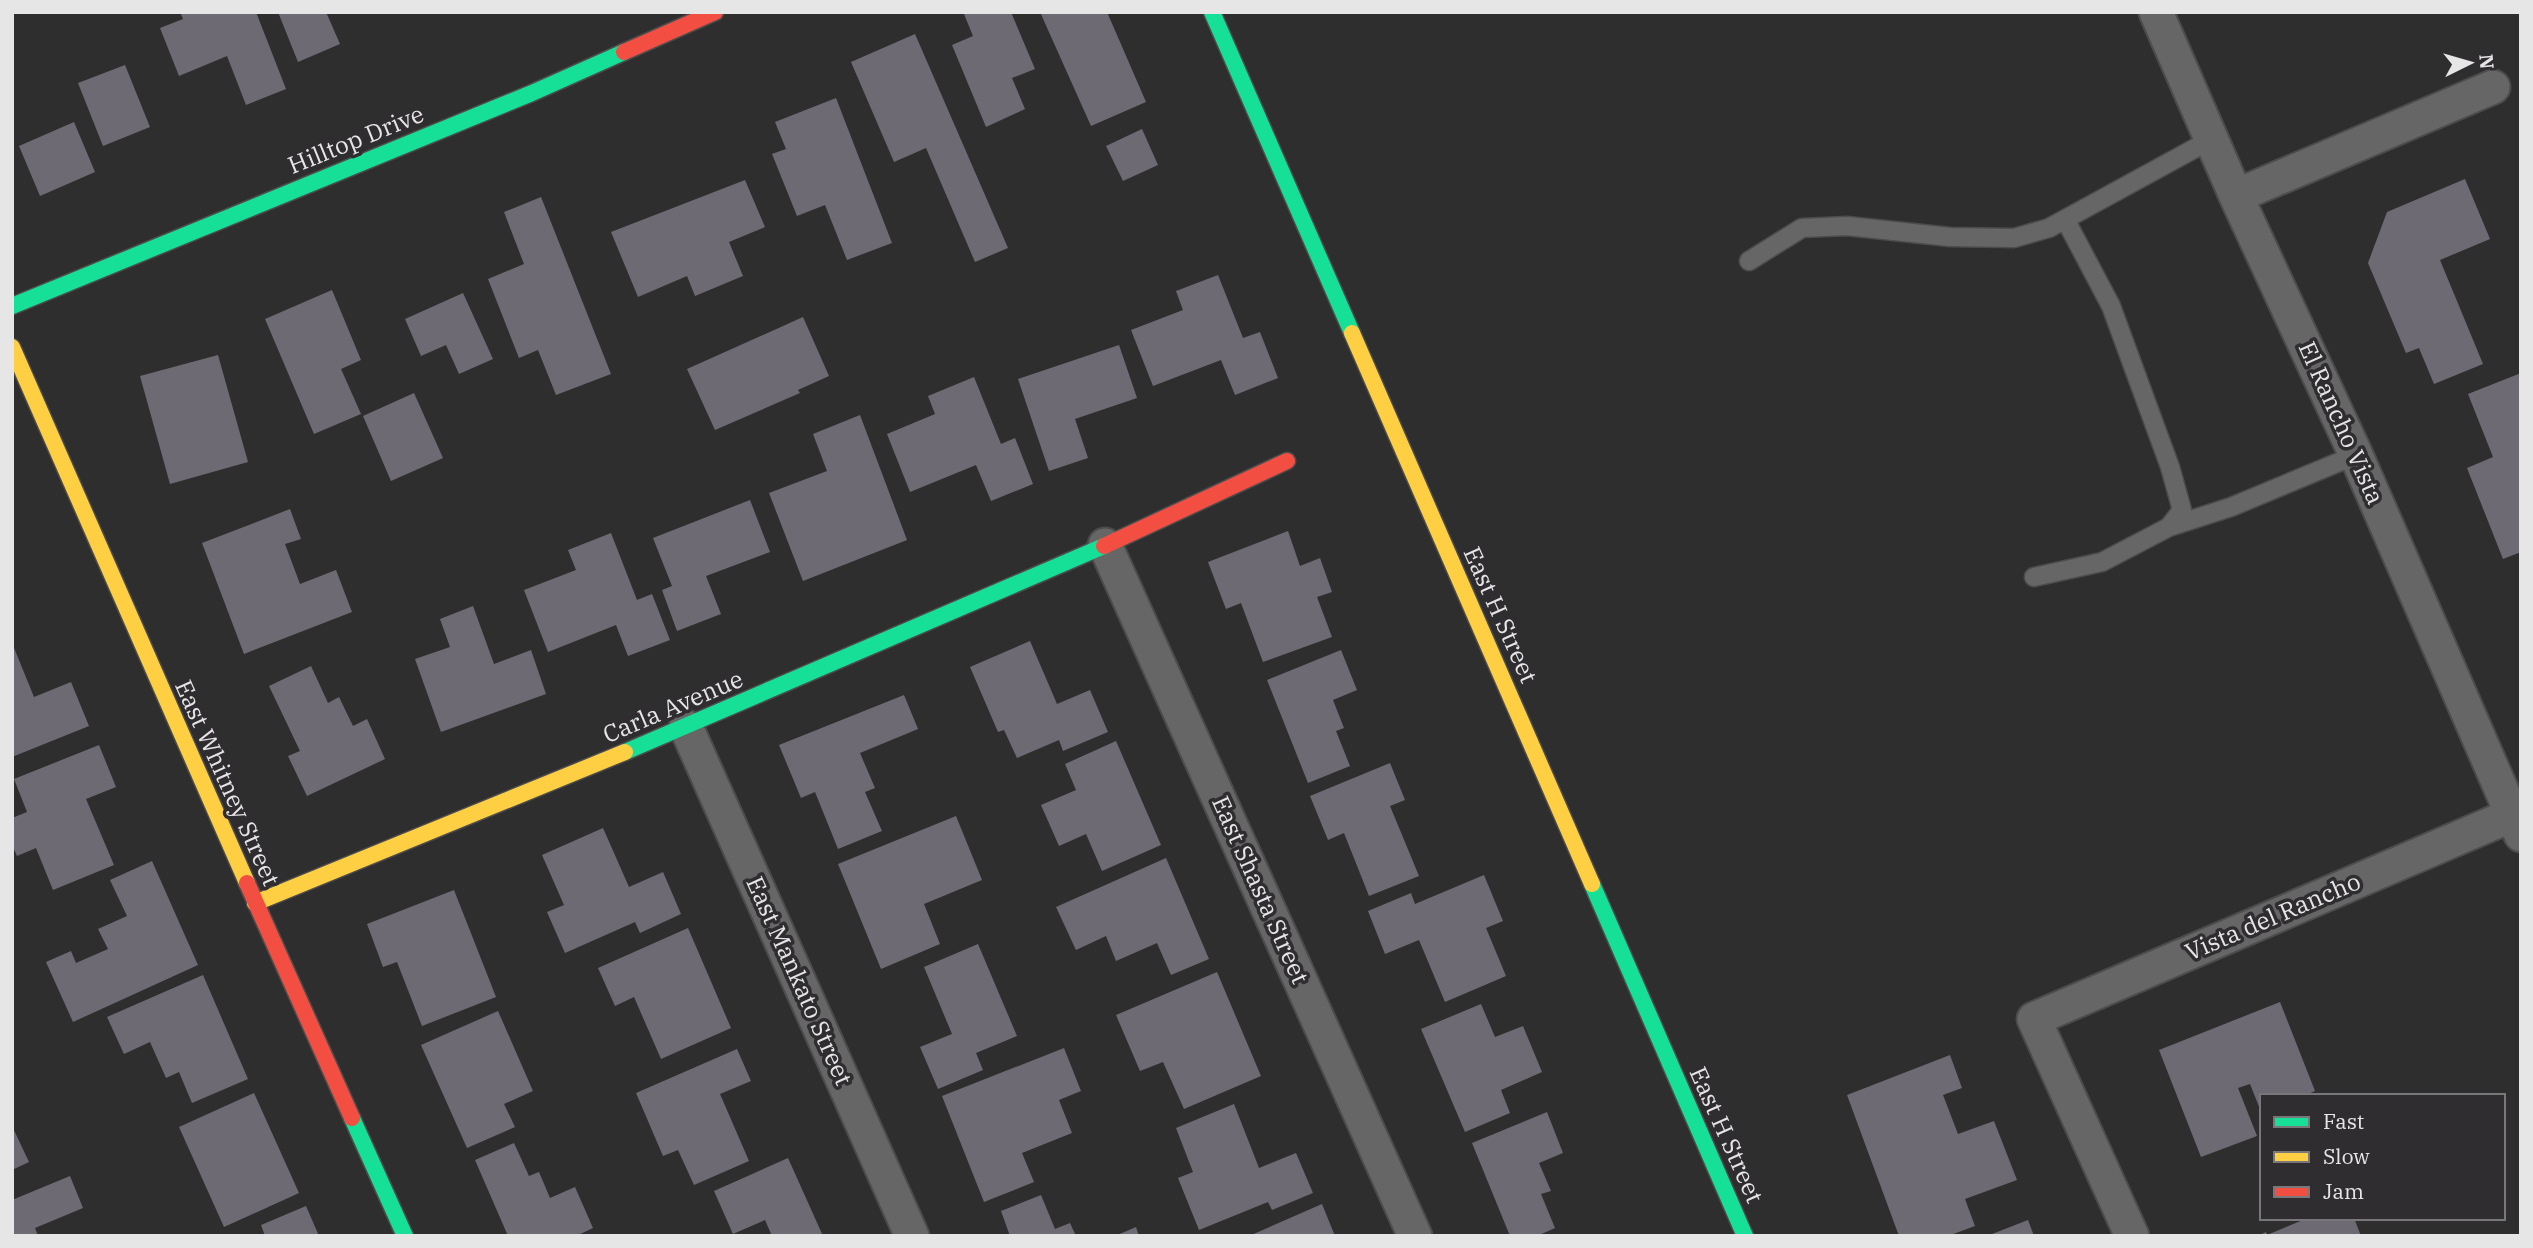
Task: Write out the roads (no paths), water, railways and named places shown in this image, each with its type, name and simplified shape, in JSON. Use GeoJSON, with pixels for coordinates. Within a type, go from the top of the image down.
{"type":"FeatureCollection","features":[{"type":"Feature","properties":{"kind":"street","name":"Hilltop Drive"},"geometry":{"type":"LineString","coordinates":[[12,306],[532,93],[715,12]]}},
{"type":"Feature","properties":{"kind":"street","name":"East H Street"},"geometry":{"type":"LineString","coordinates":[[1212,12],[1745,1236]]}},
{"type":"Feature","properties":{"kind":"street","name":"El Rancho Vista"},"geometry":{"type":"LineString","coordinates":[[2156,12],[2236,196],[2356,455],[2516,825]]}},
{"type":"Feature","properties":{"kind":"street"},"geometry":{"type":"LineString","coordinates":[[2236,196],[2493,86]]}},
{"type":"Feature","properties":{"kind":"street","name":"East Whitney Street"},"geometry":{"type":"LineString","coordinates":[[12,347],[255,903],[405,1236]]}},
{"type":"Feature","properties":{"kind":"street","name":"Carla Avenue"},"geometry":{"type":"LineString","coordinates":[[255,903],[686,727],[1105,545],[1287,461]]}},
{"type":"Feature","properties":{"kind":"street","name":"East Shasta Street"},"geometry":{"type":"LineString","coordinates":[[1105,545],[1415,1236]]}},
{"type":"Feature","properties":{"kind":"street","name":"East Mankato Street"},"geometry":{"type":"LineString","coordinates":[[686,727],[912,1236]]}},
{"type":"Feature","properties":{"kind":"street","name":"Vista del Rancho"},"geometry":{"type":"LineString","coordinates":[[2132,1236],[2034,1019],[2516,825]]}},
{"type":"Feature","properties":{"kind":"lane"},"geometry":{"type":"LineString","coordinates":[[1749,261],[1802,228],[1847,226],[1950,237],[2014,238],[2049,228],[2212,139]]}},
{"type":"Feature","properties":{"kind":"lane"},"geometry":{"type":"LineString","coordinates":[[2065,219],[2111,306],[2170,467],[2182,510],[2169,527]]}},
{"type":"Feature","properties":{"kind":"lane"},"geometry":{"type":"LineString","coordinates":[[2035,577],[2102,562],[2169,527],[2231,508],[2356,455]]}}]}
